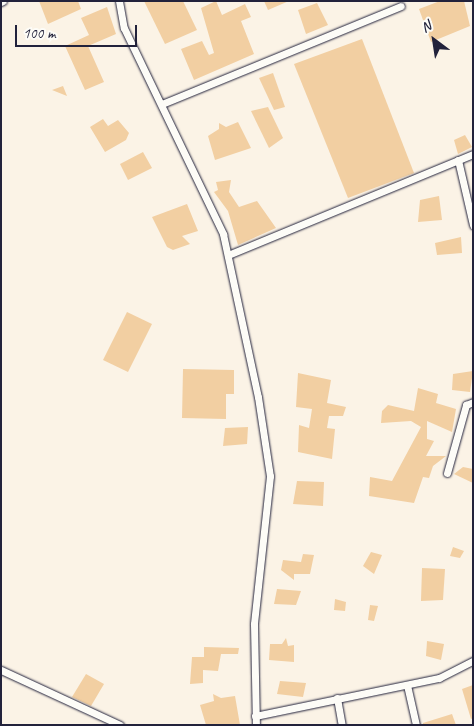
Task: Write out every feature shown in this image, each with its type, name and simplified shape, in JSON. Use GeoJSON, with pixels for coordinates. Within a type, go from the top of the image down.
{"type":"FeatureCollection","features":[{"type":"Feature","properties":{"kind":"street"},"geometry":{"type":"LineString","coordinates":[[119,1],[124,28],[215,212],[228,255],[270,476],[254,624],[256,725]]}},
{"type":"Feature","properties":{"kind":"street"},"geometry":{"type":"LineString","coordinates":[[162,104],[400,6]]}},
{"type":"Feature","properties":{"kind":"street"},"geometry":{"type":"LineString","coordinates":[[228,255],[473,154]]}},
{"type":"Feature","properties":{"kind":"street"},"geometry":{"type":"LineString","coordinates":[[458,160],[473,225]]}},
{"type":"Feature","properties":{"kind":"street"},"geometry":{"type":"LineString","coordinates":[[447,473],[466,404],[473,402]]}},
{"type":"Feature","properties":{"kind":"street"},"geometry":{"type":"LineString","coordinates":[[255,716],[447,675],[473,660]]}},
{"type":"Feature","properties":{"kind":"street"},"geometry":{"type":"LineString","coordinates":[[1,670],[120,725]]}},
{"type":"Feature","properties":{"kind":"street"},"geometry":{"type":"LineString","coordinates":[[407,685],[416,725]]}},
{"type":"Feature","properties":{"kind":"street"},"geometry":{"type":"LineString","coordinates":[[337,698],[342,725]]}},
{"type":"Feature","properties":{"kind":"building"},"geometry":{"type":"Polygon","coordinates":[[[39,1],[78,1],[81,9],[48,24],[39,1]]]}},
{"type":"Feature","properties":{"kind":"building"},"geometry":{"type":"Polygon","coordinates":[[[144,1],[183,1],[197,30],[165,44],[144,1]]]}},
{"type":"Feature","properties":{"kind":"building"},"geometry":{"type":"Polygon","coordinates":[[[216,1],[222,15],[245,4],[251,17],[241,21],[254,54],[194,80],[181,49],[202,41],[209,55],[214,53],[201,8],[216,1]]]}},
{"type":"Feature","properties":{"kind":"building"},"geometry":{"type":"Polygon","coordinates":[[[264,1],[289,1],[268,10],[264,1]]]}},
{"type":"Feature","properties":{"kind":"building"},"geometry":{"type":"Polygon","coordinates":[[[440,1],[464,1],[470,26],[431,42],[419,9],[440,1]]]}},
{"type":"Feature","properties":{"kind":"building"},"geometry":{"type":"Polygon","coordinates":[[[317,3],[328,25],[306,34],[298,10],[317,3]]]}},
{"type":"Feature","properties":{"kind":"building"},"geometry":{"type":"Polygon","coordinates":[[[107,7],[116,34],[88,46],[104,82],[85,90],[65,46],[89,35],[81,18],[107,7]]]}},
{"type":"Feature","properties":{"kind":"building"},"geometry":{"type":"Polygon","coordinates":[[[362,39],[414,173],[348,198],[294,64],[362,39]]]}},
{"type":"Feature","properties":{"kind":"building"},"geometry":{"type":"Polygon","coordinates":[[[273,73],[285,107],[274,110],[259,78],[273,73]]]}},
{"type":"Feature","properties":{"kind":"building"},"geometry":{"type":"Polygon","coordinates":[[[63,86],[67,96],[52,90],[63,86]]]}},
{"type":"Feature","properties":{"kind":"building"},"geometry":{"type":"Polygon","coordinates":[[[268,107],[283,138],[269,148],[251,111],[268,107]]]}},
{"type":"Feature","properties":{"kind":"building"},"geometry":{"type":"Polygon","coordinates":[[[103,119],[108,126],[118,120],[129,133],[126,140],[105,152],[90,127],[103,119]]]}},
{"type":"Feature","properties":{"kind":"building"},"geometry":{"type":"Polygon","coordinates":[[[238,122],[251,148],[215,160],[208,136],[219,129],[219,123],[226,127],[238,122]]]}},
{"type":"Feature","properties":{"kind":"building"},"geometry":{"type":"Polygon","coordinates":[[[465,135],[472,147],[458,154],[454,140],[465,135]]]}},
{"type":"Feature","properties":{"kind":"building"},"geometry":{"type":"Polygon","coordinates":[[[143,152],[152,168],[128,180],[120,164],[143,152]]]}},
{"type":"Feature","properties":{"kind":"building"},"geometry":{"type":"Polygon","coordinates":[[[231,180],[229,192],[239,207],[257,201],[276,228],[238,245],[228,211],[214,192],[218,190],[216,182],[231,180]]]}},
{"type":"Feature","properties":{"kind":"building"},"geometry":{"type":"Polygon","coordinates":[[[439,196],[442,220],[418,222],[420,200],[439,196]]]}},
{"type":"Feature","properties":{"kind":"building"},"geometry":{"type":"Polygon","coordinates":[[[187,204],[198,231],[182,236],[190,244],[173,250],[167,247],[152,217],[187,204]]]}},
{"type":"Feature","properties":{"kind":"building"},"geometry":{"type":"Polygon","coordinates":[[[461,237],[462,253],[437,255],[435,243],[461,237]]]}},
{"type":"Feature","properties":{"kind":"building"},"geometry":{"type":"Polygon","coordinates":[[[127,312],[152,324],[128,372],[103,360],[127,312]]]}},
{"type":"Feature","properties":{"kind":"building"},"geometry":{"type":"Polygon","coordinates":[[[183,369],[234,370],[234,394],[226,394],[226,419],[182,418],[183,369]]]}},
{"type":"Feature","properties":{"kind":"building"},"geometry":{"type":"Polygon","coordinates":[[[473,371],[470,392],[452,390],[453,374],[473,371]]]}},
{"type":"Feature","properties":{"kind":"building"},"geometry":{"type":"Polygon","coordinates":[[[298,373],[331,380],[327,403],[346,407],[343,416],[329,416],[327,428],[335,429],[332,459],[298,452],[299,425],[309,428],[312,409],[296,407],[298,373]]]}},
{"type":"Feature","properties":{"kind":"building"},"geometry":{"type":"Polygon","coordinates":[[[418,388],[438,394],[436,403],[456,409],[452,432],[427,421],[427,439],[434,441],[426,456],[446,456],[433,466],[429,478],[423,477],[414,503],[369,496],[370,477],[392,481],[421,427],[411,421],[381,423],[382,411],[388,405],[414,411],[418,388]]]}},
{"type":"Feature","properties":{"kind":"building"},"geometry":{"type":"Polygon","coordinates":[[[248,427],[247,444],[223,446],[225,428],[248,427]]]}},
{"type":"Feature","properties":{"kind":"building"},"geometry":{"type":"Polygon","coordinates":[[[463,467],[473,469],[473,483],[454,474],[463,467]]]}},
{"type":"Feature","properties":{"kind":"building"},"geometry":{"type":"Polygon","coordinates":[[[297,481],[324,482],[323,506],[293,504],[297,481]]]}},
{"type":"Feature","properties":{"kind":"building"},"geometry":{"type":"Polygon","coordinates":[[[453,547],[464,551],[460,558],[450,556],[453,547]]]}},
{"type":"Feature","properties":{"kind":"building"},"geometry":{"type":"Polygon","coordinates":[[[371,552],[382,555],[374,574],[363,566],[371,552]]]}},
{"type":"Feature","properties":{"kind":"building"},"geometry":{"type":"Polygon","coordinates":[[[303,554],[314,555],[310,574],[294,574],[294,580],[281,570],[283,560],[301,562],[303,554]]]}},
{"type":"Feature","properties":{"kind":"building"},"geometry":{"type":"Polygon","coordinates":[[[422,568],[445,569],[443,600],[421,601],[422,568]]]}},
{"type":"Feature","properties":{"kind":"building"},"geometry":{"type":"Polygon","coordinates":[[[277,589],[301,591],[296,605],[274,604],[277,589]]]}},
{"type":"Feature","properties":{"kind":"building"},"geometry":{"type":"Polygon","coordinates":[[[335,599],[346,602],[345,611],[334,610],[335,599]]]}},
{"type":"Feature","properties":{"kind":"building"},"geometry":{"type":"Polygon","coordinates":[[[370,605],[378,606],[374,621],[368,620],[370,605]]]}},
{"type":"Feature","properties":{"kind":"building"},"geometry":{"type":"Polygon","coordinates":[[[286,638],[288,646],[294,645],[294,662],[269,660],[270,644],[282,644],[286,638]]]}},
{"type":"Feature","properties":{"kind":"building"},"geometry":{"type":"Polygon","coordinates":[[[427,641],[444,644],[441,660],[426,656],[427,641]]]}},
{"type":"Feature","properties":{"kind":"building"},"geometry":{"type":"Polygon","coordinates":[[[204,647],[239,648],[238,654],[221,654],[218,671],[203,670],[203,683],[190,684],[192,657],[204,657],[204,647]]]}},
{"type":"Feature","properties":{"kind":"building"},"geometry":{"type":"Polygon","coordinates":[[[86,674],[104,684],[91,706],[72,697],[86,674]]]}},
{"type":"Feature","properties":{"kind":"building"},"geometry":{"type":"Polygon","coordinates":[[[280,681],[306,683],[303,697],[277,694],[280,681]]]}},
{"type":"Feature","properties":{"kind":"building"},"geometry":{"type":"Polygon","coordinates":[[[473,685],[473,718],[471,719],[462,689],[473,685]]]}},
{"type":"Feature","properties":{"kind":"building"},"geometry":{"type":"Polygon","coordinates":[[[213,694],[221,698],[235,696],[240,725],[206,725],[200,705],[214,701],[213,694]]]}},
{"type":"Feature","properties":{"kind":"building"},"geometry":{"type":"Polygon","coordinates":[[[452,714],[456,725],[423,725],[423,723],[452,714]]]}}]}
